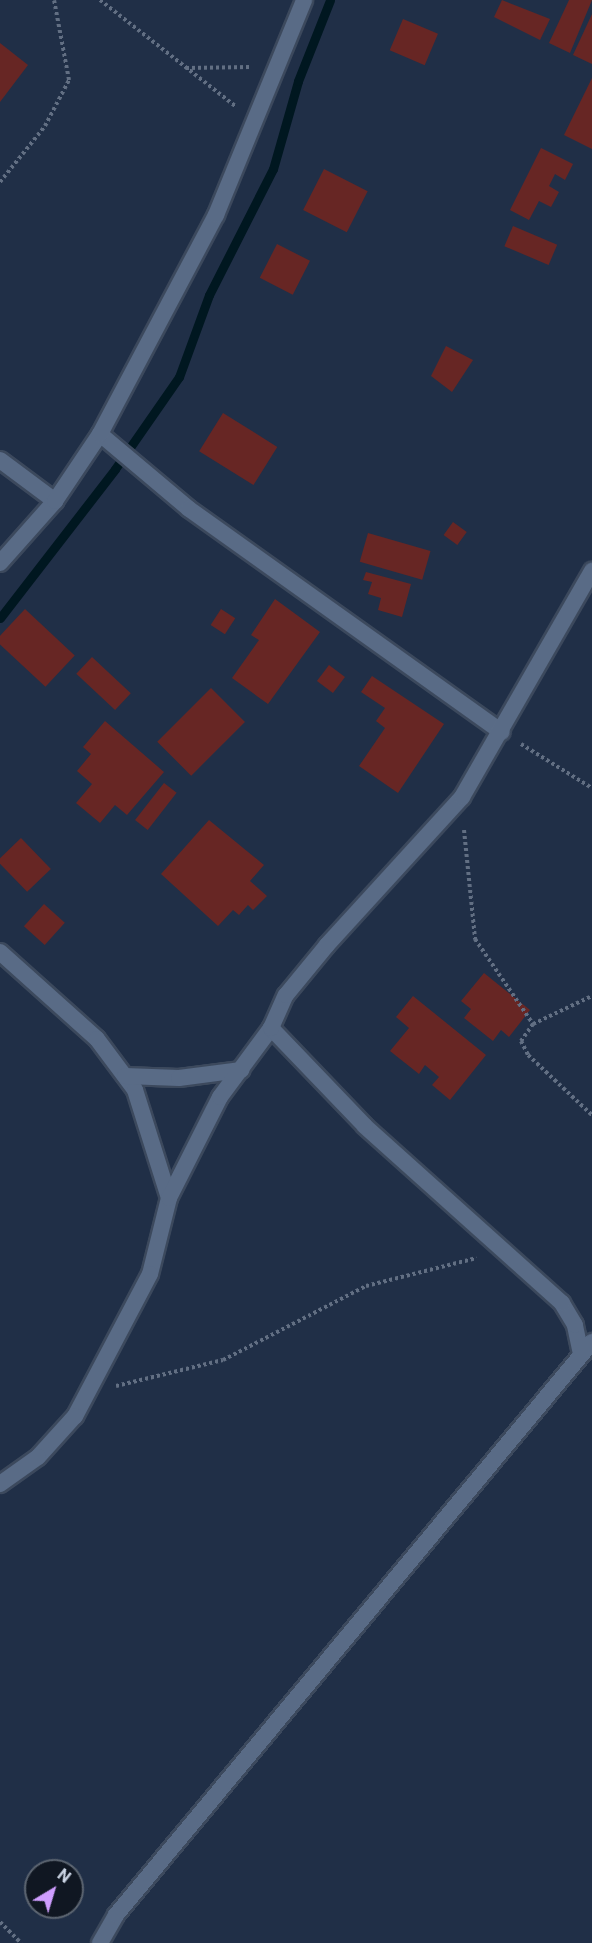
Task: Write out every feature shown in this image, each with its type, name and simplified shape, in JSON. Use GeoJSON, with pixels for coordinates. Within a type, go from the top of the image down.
{"type":"FeatureCollection","features":[{"type":"Feature","properties":{"kind":"street"},"geometry":{"type":"LineString","coordinates":[[0,563],[55,501],[100,434],[216,215],[304,0]]}},
{"type":"Feature","properties":{"kind":"street"},"geometry":{"type":"LineString","coordinates":[[100,434],[189,509],[502,732]]}},
{"type":"Feature","properties":{"kind":"street"},"geometry":{"type":"LineString","coordinates":[[0,460],[55,501]]}},
{"type":"Feature","properties":{"kind":"street"},"geometry":{"type":"LineString","coordinates":[[0,1484],[38,1457],[75,1416],[150,1274],[169,1198],[220,1097],[271,1028],[280,1004],[327,945],[462,797],[502,732],[592,571]]}},
{"type":"Feature","properties":{"kind":"street"},"geometry":{"type":"LineString","coordinates":[[0,952],[97,1039],[125,1076],[159,1154],[169,1198]]}},
{"type":"Feature","properties":{"kind":"street"},"geometry":{"type":"LineString","coordinates":[[100,1943],[116,1915],[587,1348],[562,1303],[365,1126],[271,1028]]}},
{"type":"Feature","properties":{"kind":"street"},"geometry":{"type":"LineString","coordinates":[[125,1076],[179,1078],[241,1070]]}},
{"type":"Feature","properties":{"kind":"path"},"geometry":{"type":"LineString","coordinates":[[0,182],[45,126],[69,80],[54,0]]}},
{"type":"Feature","properties":{"kind":"path"},"geometry":{"type":"LineString","coordinates":[[100,0],[254,121]]}},
{"type":"Feature","properties":{"kind":"path"},"geometry":{"type":"LineString","coordinates":[[185,68],[276,67]]}},
{"type":"Feature","properties":{"kind":"path"},"geometry":{"type":"LineString","coordinates":[[502,732],[592,788]]}},
{"type":"Feature","properties":{"kind":"path"},"geometry":{"type":"LineString","coordinates":[[462,797],[476,939],[533,1024]]}},
{"type":"Feature","properties":{"kind":"path"},"geometry":{"type":"LineString","coordinates":[[592,996],[533,1024],[521,1041],[528,1055],[592,1115]]}},
{"type":"Feature","properties":{"kind":"path"},"geometry":{"type":"LineString","coordinates":[[88,1391],[223,1360],[366,1286],[504,1251]]}},
{"type":"Feature","properties":{"kind":"path"},"geometry":{"type":"LineString","coordinates":[[0,1922],[21,1943]]}},
{"type":"Feature","properties":{"kind":"building"},"geometry":{"type":"Polygon","coordinates":[[[502,0],[550,19],[540,40],[494,17],[502,0]]]}},
{"type":"Feature","properties":{"kind":"building"},"geometry":{"type":"Polygon","coordinates":[[[569,0],[592,0],[570,53],[549,43],[569,0]]]}},
{"type":"Feature","properties":{"kind":"building"},"geometry":{"type":"Polygon","coordinates":[[[592,14],[592,64],[573,55],[592,14]]]}},
{"type":"Feature","properties":{"kind":"building"},"geometry":{"type":"Polygon","coordinates":[[[403,19],[438,34],[425,65],[390,50],[403,19]]]}},
{"type":"Feature","properties":{"kind":"building"},"geometry":{"type":"Polygon","coordinates":[[[0,43],[28,65],[0,102],[0,43]]]}},
{"type":"Feature","properties":{"kind":"building"},"geometry":{"type":"Polygon","coordinates":[[[592,78],[592,149],[564,135],[592,78]]]}},
{"type":"Feature","properties":{"kind":"building"},"geometry":{"type":"Polygon","coordinates":[[[541,148],[573,164],[565,180],[555,174],[549,186],[559,192],[551,207],[539,201],[529,220],[510,210],[541,148]]]}},
{"type":"Feature","properties":{"kind":"building"},"geometry":{"type":"Polygon","coordinates":[[[324,169],[368,191],[347,232],[303,210],[324,169]]]}},
{"type":"Feature","properties":{"kind":"building"},"geometry":{"type":"Polygon","coordinates":[[[513,226],[557,245],[549,265],[504,246],[513,226]]]}},
{"type":"Feature","properties":{"kind":"building"},"geometry":{"type":"Polygon","coordinates":[[[277,244],[310,261],[293,295],[260,278],[277,244]]]}},
{"type":"Feature","properties":{"kind":"building"},"geometry":{"type":"Polygon","coordinates":[[[446,346],[473,360],[452,392],[431,376],[446,346]]]}},
{"type":"Feature","properties":{"kind":"building"},"geometry":{"type":"Polygon","coordinates":[[[223,413],[277,447],[253,485],[199,451],[223,413]]]}},
{"type":"Feature","properties":{"kind":"building"},"geometry":{"type":"Polygon","coordinates":[[[453,522],[467,532],[457,545],[444,535],[453,522]]]}},
{"type":"Feature","properties":{"kind":"building"},"geometry":{"type":"Polygon","coordinates":[[[368,533],[430,551],[422,580],[360,562],[368,533]]]}},
{"type":"Feature","properties":{"kind":"building"},"geometry":{"type":"Polygon","coordinates":[[[366,572],[411,584],[402,617],[378,610],[381,598],[368,594],[372,582],[363,580],[366,572]]]}},
{"type":"Feature","properties":{"kind":"building"},"geometry":{"type":"Polygon","coordinates":[[[275,599],[320,632],[268,704],[232,678],[259,640],[251,635],[275,599]]]}},
{"type":"Feature","properties":{"kind":"building"},"geometry":{"type":"Polygon","coordinates":[[[25,609],[75,655],[45,687],[0,644],[0,636],[25,609]]]}},
{"type":"Feature","properties":{"kind":"building"},"geometry":{"type":"Polygon","coordinates":[[[221,609],[235,618],[225,634],[211,625],[221,609]]]}},
{"type":"Feature","properties":{"kind":"building"},"geometry":{"type":"Polygon","coordinates":[[[92,657],[131,693],[115,710],[76,674],[92,657]]]}},
{"type":"Feature","properties":{"kind":"building"},"geometry":{"type":"Polygon","coordinates":[[[329,665],[345,677],[333,693],[317,681],[329,665]]]}},
{"type":"Feature","properties":{"kind":"building"},"geometry":{"type":"Polygon","coordinates":[[[372,676],[444,724],[398,793],[359,766],[385,728],[376,721],[385,708],[361,692],[372,676]]]}},
{"type":"Feature","properties":{"kind":"building"},"geometry":{"type":"Polygon","coordinates":[[[211,688],[245,722],[191,776],[157,742],[211,688]]]}},
{"type":"Feature","properties":{"kind":"building"},"geometry":{"type":"Polygon","coordinates":[[[105,721],[164,772],[127,815],[115,805],[100,823],[76,803],[92,784],[77,771],[91,754],[83,747],[105,721]]]}},
{"type":"Feature","properties":{"kind":"building"},"geometry":{"type":"Polygon","coordinates":[[[164,783],[177,793],[148,830],[135,820],[164,783]]]}},
{"type":"Feature","properties":{"kind":"building"},"geometry":{"type":"Polygon","coordinates":[[[209,820],[264,865],[250,881],[267,896],[253,910],[248,905],[239,915],[233,910],[218,926],[161,874],[209,820]]]}},
{"type":"Feature","properties":{"kind":"building"},"geometry":{"type":"Polygon","coordinates":[[[21,838],[51,869],[27,892],[0,864],[0,858],[21,838]]]}},
{"type":"Feature","properties":{"kind":"building"},"geometry":{"type":"Polygon","coordinates":[[[44,904],[65,923],[45,945],[24,926],[44,904]]]}},
{"type":"Feature","properties":{"kind":"building"},"geometry":{"type":"Polygon","coordinates":[[[484,973],[530,1010],[509,1037],[501,1030],[493,1041],[464,1018],[471,1009],[461,1001],[484,973]]]}},
{"type":"Feature","properties":{"kind":"building"},"geometry":{"type":"Polygon","coordinates":[[[413,996],[486,1055],[450,1100],[432,1085],[439,1077],[425,1065],[419,1074],[390,1051],[409,1028],[396,1017],[413,996]]]}},
{"type":"Feature","properties":{"kind":"waterway"},"geometry":{"type":"LineString","coordinates":[[0,618],[115,469],[179,377],[209,295],[273,169],[298,81],[330,0]]}}]}
